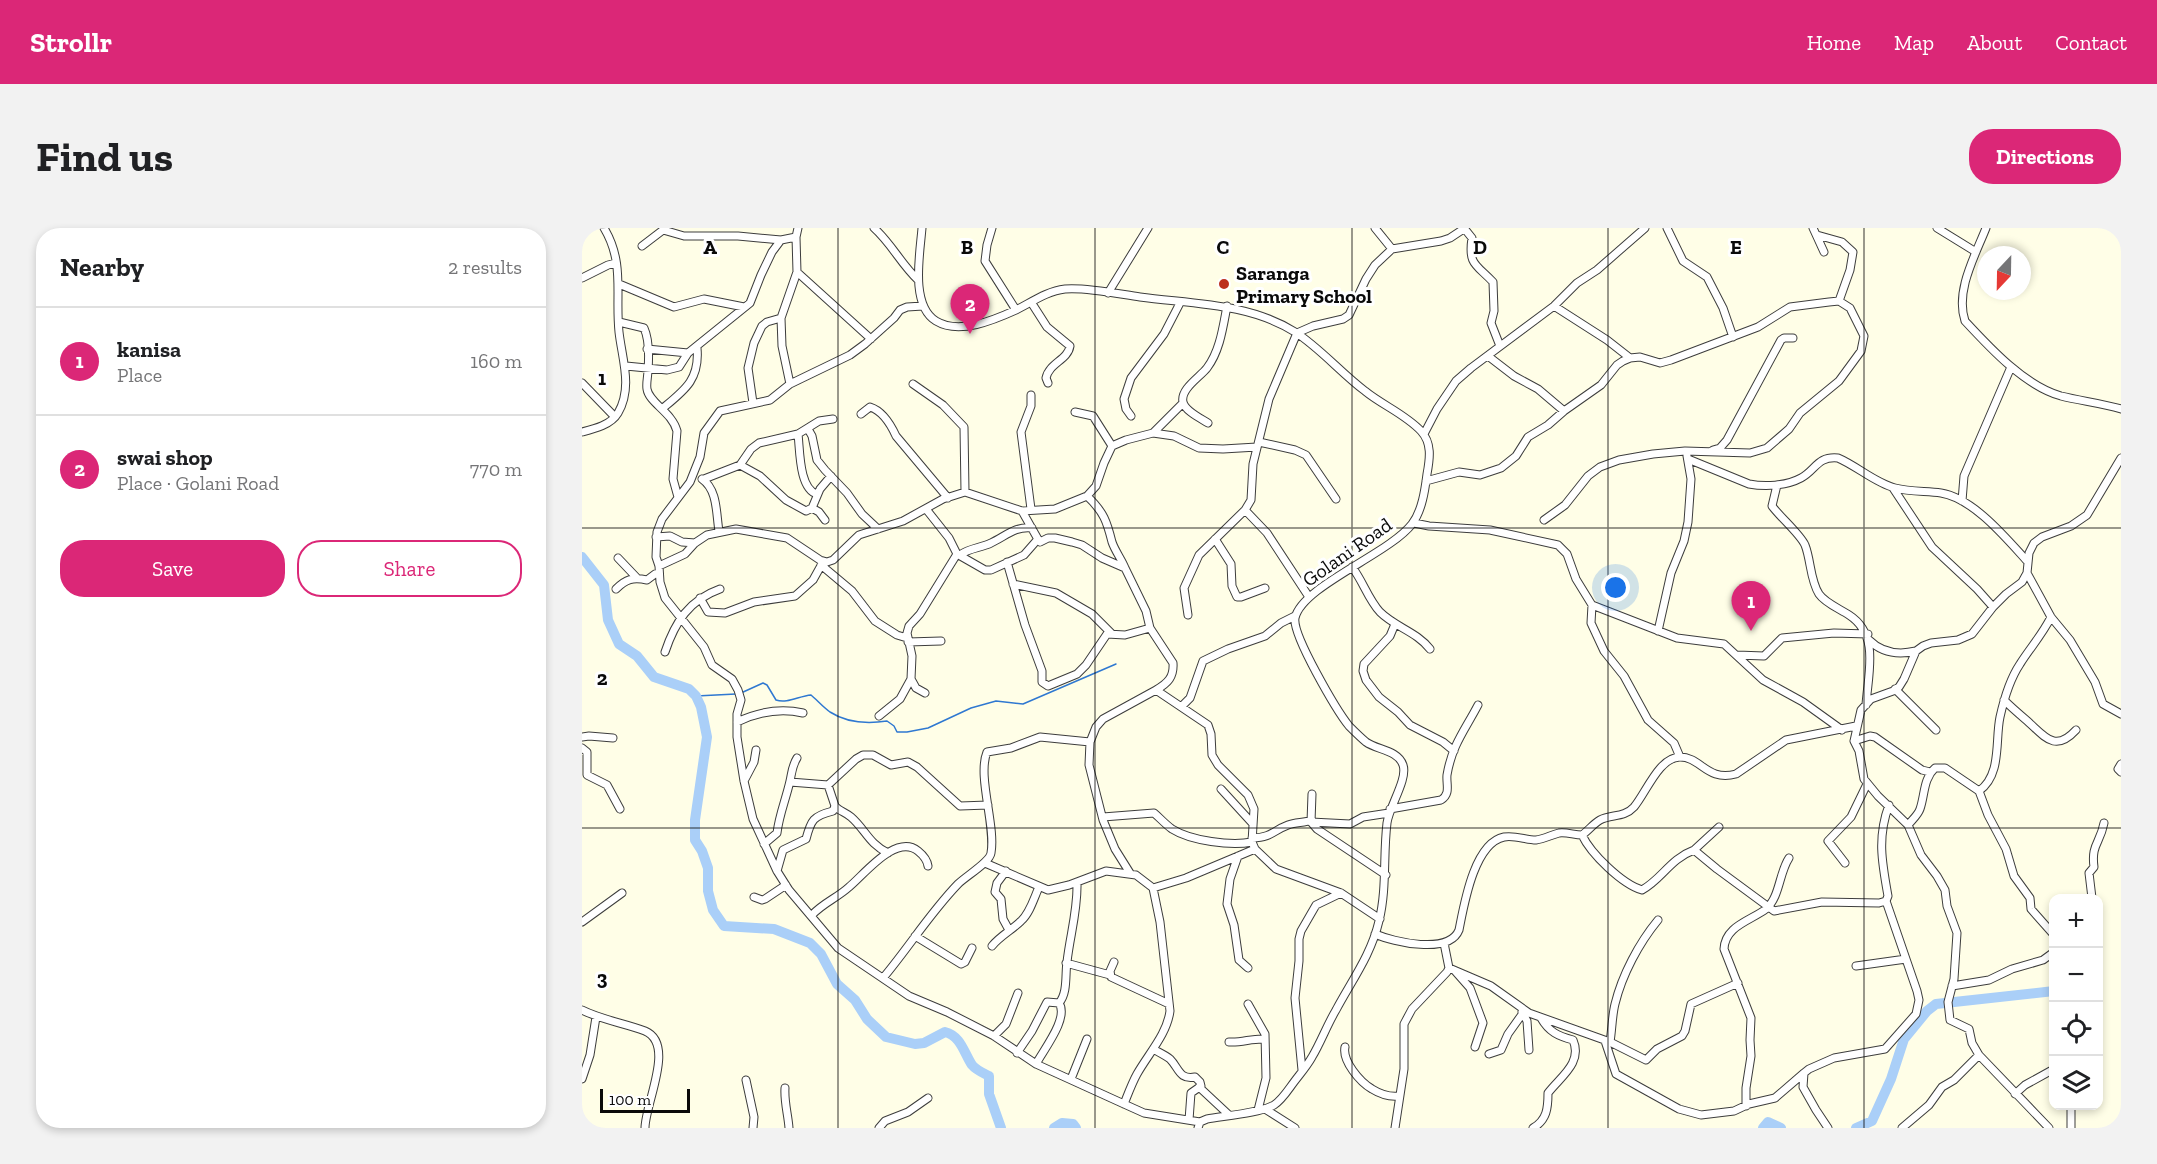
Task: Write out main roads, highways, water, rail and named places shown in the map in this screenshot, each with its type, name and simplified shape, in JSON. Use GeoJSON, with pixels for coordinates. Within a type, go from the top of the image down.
{"type":"FeatureCollection","features":[{"type":"Feature","properties":{"kind":"waterway"},"geometry":{"type":"LineString","coordinates":[[582,557],[604,585],[608,620],[619,644],[637,656],[654,677],[689,689],[696,696],[701,707],[707,737],[695,820],[695,840],[708,868],[708,891],[713,910],[724,926],[774,929],[810,943],[821,954],[837,984],[855,1000],[867,1019],[886,1037],[915,1044],[924,1043],[945,1032],[955,1037],[972,1065],[989,1076],[989,1094],[1001,1128]]}},
{"type":"Feature","properties":{"kind":"waterway"},"geometry":{"type":"LineString","coordinates":[[741,693],[763,683],[767,685],[776,700],[789,700],[811,695],[830,712],[843,718],[865,722],[887,721],[894,726],[897,732],[907,732],[928,728],[971,708],[996,701],[1023,704],[1116,664]]}},
{"type":"Feature","properties":{"kind":"waterway"},"geometry":{"type":"LineString","coordinates":[[696,696],[736,694]]}},
{"type":"Feature","properties":{"kind":"waterway"},"geometry":{"type":"LineString","coordinates":[[1856,1128],[1872,1121],[1891,1079],[1904,1039],[1927,1011],[1936,1004],[2049,992]]}},
{"type":"Feature","properties":{"kind":"waterway"},"geometry":{"type":"LineString","coordinates":[[1763,1128],[1768,1122],[1781,1128]]}},
{"type":"Feature","properties":{"kind":"waterway"},"geometry":{"type":"LineString","coordinates":[[1054,1128],[1062,1123],[1073,1124],[1076,1128]]}},
{"type":"Feature","properties":{"kind":"place","name":"Saranga Primary School"},"geometry":{"type":"Point","coordinates":[1224,284]}},
{"type":"Feature","properties":{"kind":"place","name":"swai shop"},"geometry":{"type":"Point","coordinates":[970,334]}},
{"type":"Feature","properties":{"kind":"place","name":"kanisa"},"geometry":{"type":"Point","coordinates":[1751,631]}}]}
